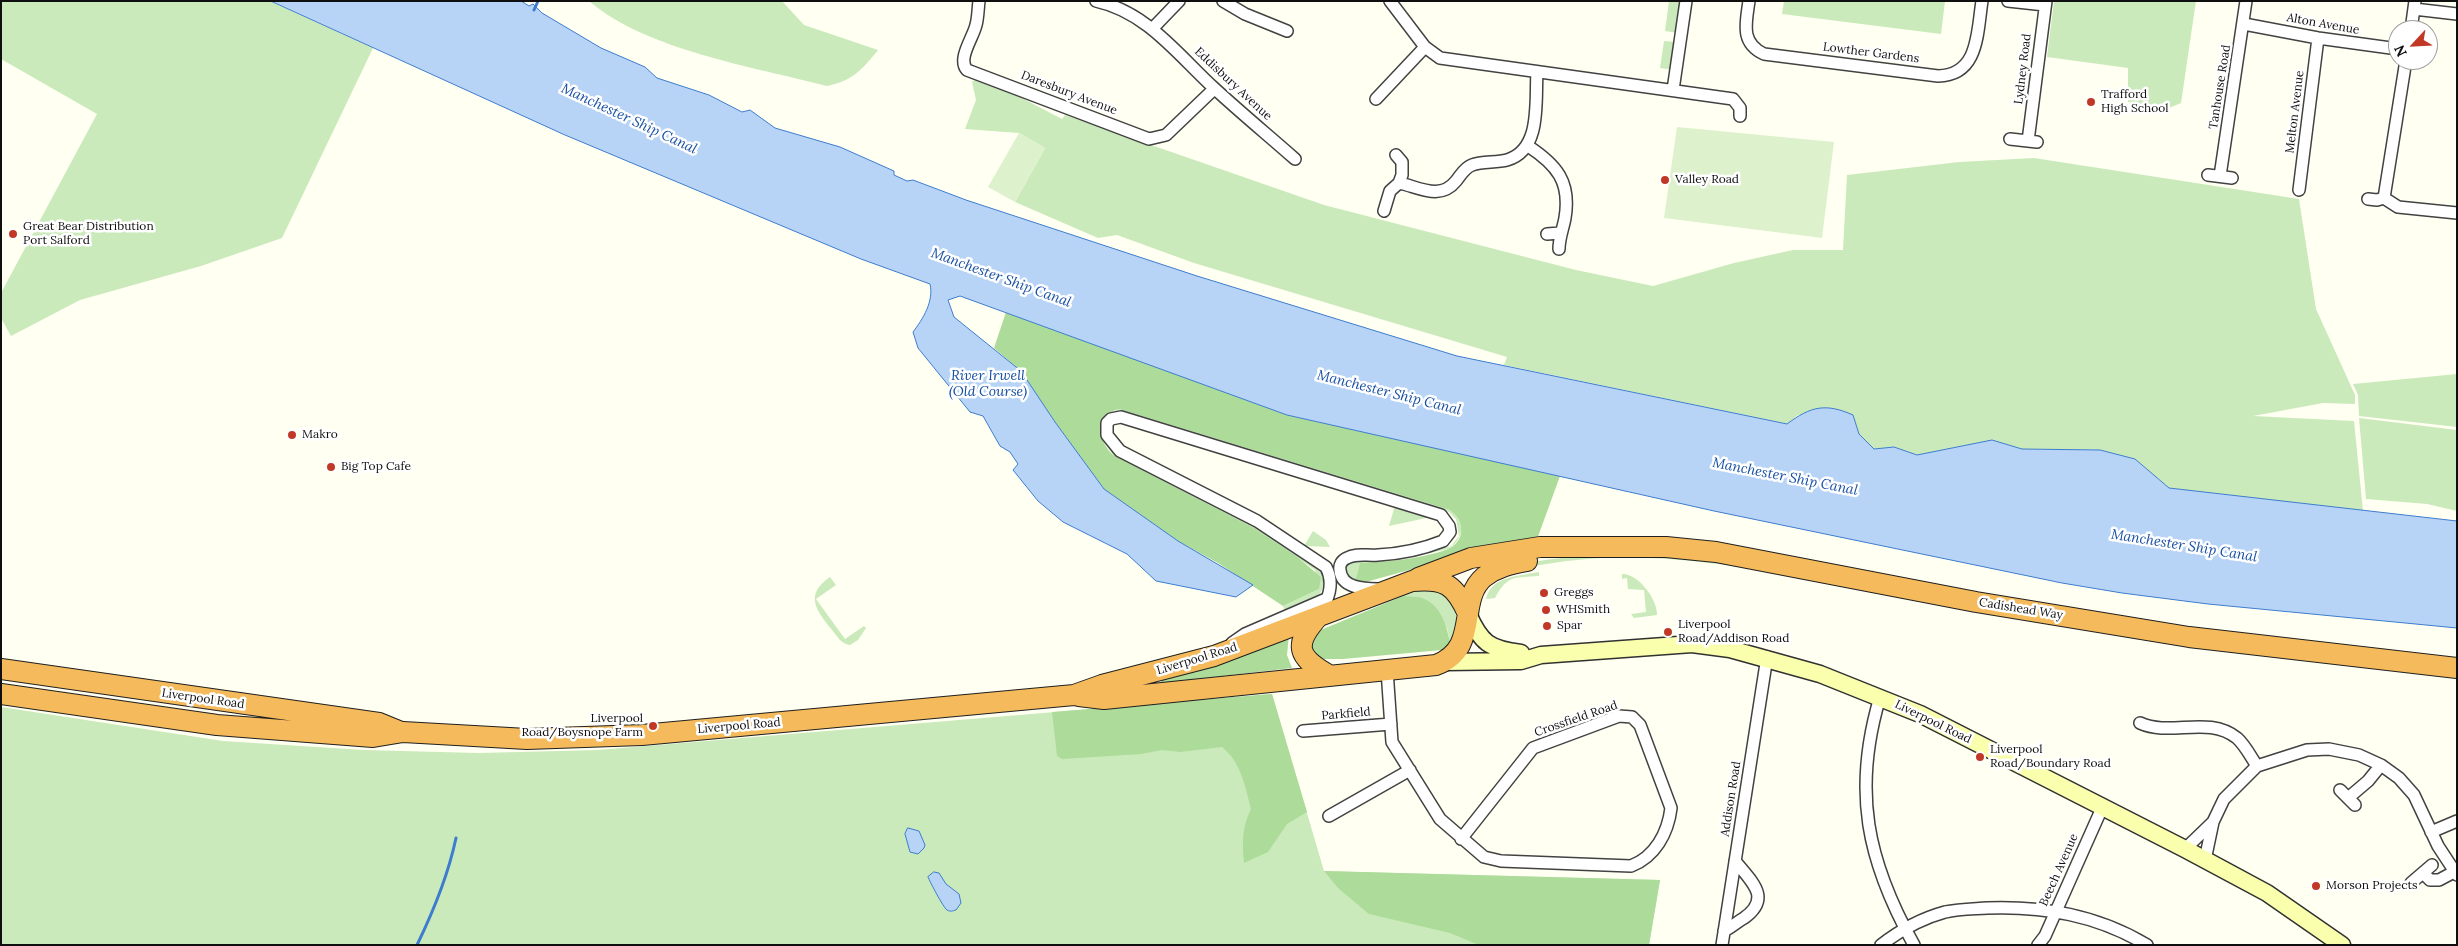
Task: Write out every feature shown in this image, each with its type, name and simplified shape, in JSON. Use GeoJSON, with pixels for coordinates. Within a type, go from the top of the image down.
{"type":"FeatureCollection","features":[{"type":"Feature","properties":{"kind":"highway","name":"Cadishead Way"},"geometry":{"type":"LineString","coordinates":[[1412,581],[1438,569],[1488,555],[1540,547],[1666,547],[1716,552],[1976,602],[2189,636],[2457,668]]}},
{"type":"Feature","properties":{"kind":"highway","name":"Cadishead Way"},"geometry":{"type":"LineString","coordinates":[[1445,662],[1456,651],[1464,638],[1468,614],[1476,588],[1482,578],[1501,566],[1587,547]]}},
{"type":"Feature","properties":{"kind":"highway"},"geometry":{"type":"LineString","coordinates":[[1412,581],[1437,580],[1451,586],[1461,598],[1468,614]]}},
{"type":"Feature","properties":{"kind":"highway","name":"Liverpool Road"},"geometry":{"type":"LineString","coordinates":[[1074,695],[1102,685],[1214,656],[1412,581]]}},
{"type":"Feature","properties":{"kind":"highway"},"geometry":{"type":"LineString","coordinates":[[1318,617],[1302,638],[1301,648],[1312,666],[1329,675]]}},
{"type":"Feature","properties":{"kind":"highway","name":"Liverpool Road"},"geometry":{"type":"LineString","coordinates":[[1,694],[217,725],[373,737],[403,732],[527,739],[642,735],[1074,695],[1104,699],[1329,675],[1426,667],[1445,662]]}},
{"type":"Feature","properties":{"kind":"highway","name":"Liverpool Road"},"geometry":{"type":"LineString","coordinates":[[1,669],[378,723],[403,732]]}},
{"type":"Feature","properties":{"kind":"main road","name":"Liverpool Road"},"geometry":{"type":"LineString","coordinates":[[1468,614],[1481,639],[1496,649],[1541,655]]}},
{"type":"Feature","properties":{"kind":"main road","name":"Liverpool Road"},"geometry":{"type":"LineString","coordinates":[[1445,662],[1521,660],[1541,655],[1692,644],[1730,649],[1820,674],[1920,714],[2185,849],[2267,893],[2342,945]]}},
{"type":"Feature","properties":{"kind":"street","name":"Daresbury Avenue"},"geometry":{"type":"LineString","coordinates":[[979,1],[976,25],[963,59],[967,70],[1149,139],[1166,135],[1214,88]]}},
{"type":"Feature","properties":{"kind":"street","name":"Eddisbury Avenue"},"geometry":{"type":"LineString","coordinates":[[1096,1],[1123,10],[1153,28],[1214,88],[1296,159]]}},
{"type":"Feature","properties":{"kind":"street"},"geometry":{"type":"LineString","coordinates":[[1153,28],[1179,1]]}},
{"type":"Feature","properties":{"kind":"street"},"geometry":{"type":"LineString","coordinates":[[1223,1],[1245,14],[1287,31]]}},
{"type":"Feature","properties":{"kind":"street"},"geometry":{"type":"LineString","coordinates":[[1390,1],[1425,47],[1440,58],[1732,99],[1740,108],[1740,116]]}},
{"type":"Feature","properties":{"kind":"street"},"geometry":{"type":"LineString","coordinates":[[1674,90],[1686,1]]}},
{"type":"Feature","properties":{"kind":"street","name":"Lowther Gardens"},"geometry":{"type":"LineString","coordinates":[[1749,1],[1746,36],[1755,50],[1764,54],[1949,76],[1968,64],[1973,55],[1982,1]]}},
{"type":"Feature","properties":{"kind":"street"},"geometry":{"type":"LineString","coordinates":[[2008,1],[2046,3]]}},
{"type":"Feature","properties":{"kind":"street","name":"Tanhouse Road"},"geometry":{"type":"LineString","coordinates":[[2232,178],[2214,176],[2244,24],[2246,1]]}},
{"type":"Feature","properties":{"kind":"street","name":"Lydney Road"},"geometry":{"type":"LineString","coordinates":[[2010,139],[2032,141],[2046,3]]}},
{"type":"Feature","properties":{"kind":"street"},"geometry":{"type":"LineString","coordinates":[[2413,20],[2415,5],[2457,14]]}},
{"type":"Feature","properties":{"kind":"street","name":"Alton Avenue"},"geometry":{"type":"LineString","coordinates":[[2244,24],[2318,38],[2388,48]]}},
{"type":"Feature","properties":{"kind":"street","name":"Melton Avenue"},"geometry":{"type":"LineString","coordinates":[[2300,190],[2318,38]]}},
{"type":"Feature","properties":{"kind":"street"},"geometry":{"type":"LineString","coordinates":[[1376,98],[1425,47]]}},
{"type":"Feature","properties":{"kind":"street"},"geometry":{"type":"LineString","coordinates":[[2384,198],[2404,70]]}},
{"type":"Feature","properties":{"kind":"street"},"geometry":{"type":"LineString","coordinates":[[1399,184],[1432,193],[1443,191],[1450,188],[1464,170],[1473,165],[1507,160],[1528,146],[1532,136],[1537,72]]}},
{"type":"Feature","properties":{"kind":"street"},"geometry":{"type":"LineString","coordinates":[[1528,146],[1552,164],[1563,182],[1566,205],[1565,220],[1560,233],[1559,249]]}},
{"type":"Feature","properties":{"kind":"street"},"geometry":{"type":"LineString","coordinates":[[1384,211],[1390,191],[1399,184],[1403,168],[1396,155]]}},
{"type":"Feature","properties":{"kind":"street"},"geometry":{"type":"LineString","coordinates":[[2368,199],[2377,200],[2384,198],[2398,207],[2457,213]]}},
{"type":"Feature","properties":{"kind":"street"},"geometry":{"type":"LineString","coordinates":[[1547,234],[1560,233]]}},
{"type":"Feature","properties":{"kind":"street"},"geometry":{"type":"LineString","coordinates":[[1318,617],[1332,583],[1326,567],[1257,521],[1120,451],[1106,435],[1107,423],[1111,419],[1122,416],[1441,515],[1450,526],[1447,538],[1434,545],[1378,555],[1348,557],[1339,565],[1326,567]]}},
{"type":"Feature","properties":{"kind":"street"},"geometry":{"type":"LineString","coordinates":[[1339,565],[1340,572],[1346,583],[1364,589],[1387,590]]}},
{"type":"Feature","properties":{"kind":"street"},"geometry":{"type":"LineString","coordinates":[[1214,656],[1245,634],[1326,599]]}},
{"type":"Feature","properties":{"kind":"street","name":"Addison Road"},"geometry":{"type":"LineString","coordinates":[[1722,945],[1767,658]]}},
{"type":"Feature","properties":{"kind":"street","name":"Crossfield Road"},"geometry":{"type":"LineString","coordinates":[[1387,670],[1392,742],[1440,818],[1461,839],[1484,857],[1502,861],[1631,866],[1643,862],[1653,854],[1670,819],[1671,808],[1640,725],[1632,717],[1619,716],[1533,748],[1461,839]]}},
{"type":"Feature","properties":{"kind":"street"},"geometry":{"type":"LineString","coordinates":[[1880,697],[1868,748],[1865,798],[1873,848],[1880,875],[1914,945]]}},
{"type":"Feature","properties":{"kind":"street","name":"Parkfield"},"geometry":{"type":"LineString","coordinates":[[1303,731],[1391,724]]}},
{"type":"Feature","properties":{"kind":"street"},"geometry":{"type":"LineString","coordinates":[[2140,724],[2150,734],[2215,726],[2238,740],[2257,766]]}},
{"type":"Feature","properties":{"kind":"street"},"geometry":{"type":"LineString","coordinates":[[2204,860],[2213,822],[2224,799],[2257,766],[2307,750],[2328,749],[2359,755],[2381,765],[2399,778],[2414,795],[2431,832],[2455,873],[2439,880],[2430,880],[2423,873]]}},
{"type":"Feature","properties":{"kind":"street"},"geometry":{"type":"LineString","coordinates":[[2348,798],[2368,781],[2381,765]]}},
{"type":"Feature","properties":{"kind":"street"},"geometry":{"type":"LineString","coordinates":[[1329,816],[1410,770]]}},
{"type":"Feature","properties":{"kind":"street","name":"Beech Avenue"},"geometry":{"type":"LineString","coordinates":[[2040,944],[2102,808]]}},
{"type":"Feature","properties":{"kind":"street"},"geometry":{"type":"LineString","coordinates":[[2431,832],[2457,821]]}},
{"type":"Feature","properties":{"kind":"street"},"geometry":{"type":"LineString","coordinates":[[2185,849],[2213,822]]}},
{"type":"Feature","properties":{"kind":"street"},"geometry":{"type":"LineString","coordinates":[[1724,930],[1755,910],[1758,903],[1758,892],[1735,861]]}},
{"type":"Feature","properties":{"kind":"street"},"geometry":{"type":"LineString","coordinates":[[2412,883],[2432,865]]}},
{"type":"Feature","properties":{"kind":"street"},"geometry":{"type":"LineString","coordinates":[[1881,945],[1905,929],[1934,916],[1958,909],[2022,907],[2084,917],[2113,927],[2147,945]]}},
{"type":"Feature","properties":{"kind":"green space"},"geometry":{"type":"Polygon","coordinates":[[[1,1],[270,1],[373,48],[282,238],[201,266],[80,300],[11,336],[1,318],[1,293],[97,114],[1,59],[1,1]]]}},
{"type":"Feature","properties":{"kind":"green space"},"geometry":{"type":"Polygon","coordinates":[[[589,1],[782,1],[804,25],[878,50],[856,74],[836,84],[827,86],[735,64],[670,44],[640,32],[613,18],[589,1]]]}},
{"type":"Feature","properties":{"kind":"green space"},"geometry":{"type":"Polygon","coordinates":[[[1669,1],[1683,1],[1678,33],[1665,31],[1669,1]]]}},
{"type":"Feature","properties":{"kind":"green space"},"geometry":{"type":"Polygon","coordinates":[[[1784,1],[1945,1],[1941,34],[1782,14],[1784,1]]]}},
{"type":"Feature","properties":{"kind":"green space"},"geometry":{"type":"Polygon","coordinates":[[[2054,1],[2196,1],[2181,103],[2169,108],[2128,102],[2128,68],[2047,57],[2054,1]]]}},
{"type":"Feature","properties":{"kind":"green space"},"geometry":{"type":"Polygon","coordinates":[[[1664,41],[1677,42],[1674,70],[1660,68],[1664,41]]]}},
{"type":"Feature","properties":{"kind":"green space"},"geometry":{"type":"Polygon","coordinates":[[[976,79],[1016,95],[1062,119],[1065,115],[1324,205],[1576,270],[1653,286],[1734,263],[1793,250],[1843,250],[1847,175],[1959,162],[2034,158],[2299,199],[2316,309],[2355,395],[2355,404],[2323,403],[2253,416],[2354,421],[2363,511],[2169,488],[2135,459],[2100,450],[2022,449],[1992,440],[1917,455],[1894,447],[1874,449],[1859,434],[1853,415],[1798,415],[1788,424],[1504,365],[1507,357],[1194,263],[1117,235],[1098,238],[1015,202],[1045,148],[1019,133],[965,129],[976,100],[972,82],[976,79]]]}},
{"type":"Feature","properties":{"kind":"green space"},"geometry":{"type":"Polygon","coordinates":[[[1677,127],[1834,142],[1822,238],[1664,218],[1677,127]]]}},
{"type":"Feature","properties":{"kind":"green space"},"geometry":{"type":"Polygon","coordinates":[[[1019,133],[1045,148],[1015,202],[988,187],[1019,133]]]}},
{"type":"Feature","properties":{"kind":"green space"},"geometry":{"type":"Polygon","coordinates":[[[1006,312],[1287,415],[1560,476],[1536,542],[1460,556],[1362,583],[1355,582],[1360,563],[1394,561],[1422,556],[1446,550],[1453,546],[1461,534],[1458,518],[1450,510],[1119,409],[1105,416],[1101,422],[1101,435],[1113,455],[1254,528],[1296,556],[1321,577],[1319,589],[1283,606],[1218,563],[1178,541],[1104,489],[1055,422],[1021,371],[994,348],[1006,312]]]}},
{"type":"Feature","properties":{"kind":"green space"},"geometry":{"type":"Polygon","coordinates":[[[2457,374],[2457,427],[2359,416],[2358,395],[2353,384],[2457,374]]]}},
{"type":"Feature","properties":{"kind":"green space"},"geometry":{"type":"Polygon","coordinates":[[[1119,409],[1450,510],[1459,520],[1461,532],[1459,537],[1456,542],[1451,547],[1444,550],[1380,563],[1360,564],[1355,582],[1346,576],[1345,566],[1347,563],[1380,561],[1451,546],[1459,536],[1456,519],[1449,512],[1119,411],[1106,418],[1102,429],[1106,441],[1115,452],[1255,525],[1321,572],[1325,577],[1321,592],[1317,597],[1285,612],[1283,606],[1319,589],[1315,570],[1254,528],[1113,455],[1102,439],[1100,424],[1106,414],[1119,409]]]}},
{"type":"Feature","properties":{"kind":"green space"},"geometry":{"type":"Polygon","coordinates":[[[2359,418],[2457,430],[2457,511],[2427,504],[2366,499],[2359,418]]]}},
{"type":"Feature","properties":{"kind":"green space"},"geometry":{"type":"Polygon","coordinates":[[[1395,505],[1431,517],[1389,526],[1395,505]]]}},
{"type":"Feature","properties":{"kind":"green space"},"geometry":{"type":"Polygon","coordinates":[[[1313,531],[1326,540],[1330,547],[1304,546],[1313,531]]]}},
{"type":"Feature","properties":{"kind":"green space"},"geometry":{"type":"Polygon","coordinates":[[[1600,554],[1700,559],[1760,568],[1852,589],[1730,566],[1690,561],[1609,558],[1568,561],[1504,573],[1484,585],[1479,598],[1479,612],[1481,622],[1487,634],[1485,638],[1478,624],[1476,599],[1479,586],[1490,576],[1503,570],[1536,561],[1600,554]]]}},
{"type":"Feature","properties":{"kind":"green space"},"geometry":{"type":"Polygon","coordinates":[[[1539,572],[1539,576],[1508,581],[1495,598],[1486,599],[1489,591],[1500,581],[1539,572]]]}},
{"type":"Feature","properties":{"kind":"green space"},"geometry":{"type":"Polygon","coordinates":[[[1622,574],[1634,578],[1646,588],[1654,602],[1657,615],[1634,618],[1631,614],[1646,612],[1644,590],[1628,589],[1627,578],[1622,579],[1622,574]]]}},
{"type":"Feature","properties":{"kind":"green space"},"geometry":{"type":"Polygon","coordinates":[[[830,577],[836,585],[816,599],[845,639],[864,626],[866,628],[858,640],[850,645],[844,643],[838,637],[821,616],[815,603],[817,590],[830,577]]]}},
{"type":"Feature","properties":{"kind":"green space"},"geometry":{"type":"Polygon","coordinates":[[[1419,589],[1443,591],[1452,604],[1457,622],[1450,643],[1447,628],[1403,596],[1419,589]]]}},
{"type":"Feature","properties":{"kind":"green space"},"geometry":{"type":"Polygon","coordinates":[[[1403,596],[1418,597],[1429,601],[1438,611],[1445,623],[1450,643],[1442,650],[1343,659],[1319,659],[1310,652],[1311,634],[1403,596]]]}},
{"type":"Feature","properties":{"kind":"green space"},"geometry":{"type":"Polygon","coordinates":[[[1289,634],[1287,655],[1292,668],[1162,683],[1160,680],[1289,634]]]}},
{"type":"Feature","properties":{"kind":"green space"},"geometry":{"type":"Polygon","coordinates":[[[1272,694],[1324,871],[1660,880],[1649,945],[1,945],[1,707],[223,741],[364,750],[479,753],[598,750],[1272,694]]]}},
{"type":"Feature","properties":{"kind":"green space"},"geometry":{"type":"Polygon","coordinates":[[[1272,694],[1307,812],[1287,824],[1268,852],[1244,863],[1243,835],[1251,809],[1238,767],[1222,747],[1180,752],[1162,750],[1141,754],[1062,759],[1057,756],[1052,712],[1272,694]]]}},
{"type":"Feature","properties":{"kind":"green space"},"geometry":{"type":"Polygon","coordinates":[[[1324,871],[1660,880],[1649,945],[1479,945],[1450,933],[1369,914],[1338,888],[1324,871]]]}},
{"type":"Feature","properties":{"kind":"water"},"geometry":{"type":"Polygon","coordinates":[[[271,1],[521,1],[529,6],[533,4],[542,13],[601,48],[645,67],[657,78],[709,95],[742,112],[750,110],[775,128],[840,147],[894,171],[894,175],[907,181],[913,180],[966,200],[1197,276],[1457,356],[1787,424],[1811,410],[1819,408],[1835,409],[1853,415],[1859,434],[1874,449],[1894,447],[1917,455],[1992,440],[2022,449],[2100,450],[2135,459],[2169,488],[2457,521],[2457,628],[2208,604],[2122,593],[2062,583],[1714,511],[1287,415],[960,296],[948,300],[954,317],[1021,371],[1055,422],[1104,489],[1178,541],[1253,585],[1236,597],[1156,581],[1127,554],[1063,522],[1038,501],[1013,470],[1018,464],[1010,452],[1000,446],[983,416],[970,412],[918,348],[913,332],[924,316],[929,303],[930,284],[861,259],[565,135],[271,1]]]}},
{"type":"Feature","properties":{"kind":"water"},"geometry":{"type":"Polygon","coordinates":[[[908,828],[919,831],[925,845],[918,854],[910,852],[905,834],[908,828]]]}},
{"type":"Feature","properties":{"kind":"water"},"geometry":{"type":"Polygon","coordinates":[[[934,872],[939,873],[946,884],[959,894],[961,903],[956,910],[947,910],[940,900],[928,877],[934,872]]]}},
{"type":"Feature","properties":{"kind":"waterway"},"geometry":{"type":"LineString","coordinates":[[534,10],[538,1]]}},
{"type":"Feature","properties":{"kind":"waterway"},"geometry":{"type":"LineString","coordinates":[[417,945],[440,893],[456,838]]}},
{"type":"Feature","properties":{"kind":"place","name":"Trafford High School"},"geometry":{"type":"Point","coordinates":[2091,102]}},
{"type":"Feature","properties":{"kind":"place","name":"Valley Road"},"geometry":{"type":"Point","coordinates":[1665,180]}},
{"type":"Feature","properties":{"kind":"place","name":"Great Bear Distribution Port Salford"},"geometry":{"type":"Point","coordinates":[13,234]}},
{"type":"Feature","properties":{"kind":"place","name":"Makro"},"geometry":{"type":"Point","coordinates":[292,435]}},
{"type":"Feature","properties":{"kind":"place","name":"Big Top Cafe"},"geometry":{"type":"Point","coordinates":[331,467]}},
{"type":"Feature","properties":{"kind":"place","name":"Greggs"},"geometry":{"type":"Point","coordinates":[1544,593]}},
{"type":"Feature","properties":{"kind":"place","name":"WHSmith"},"geometry":{"type":"Point","coordinates":[1546,610]}},
{"type":"Feature","properties":{"kind":"place","name":"Spar"},"geometry":{"type":"Point","coordinates":[1547,626]}},
{"type":"Feature","properties":{"kind":"place","name":"Liverpool Road/Addison Road"},"geometry":{"type":"Point","coordinates":[1668,632]}},
{"type":"Feature","properties":{"kind":"place","name":"Liverpool Road/Boysnope Farm"},"geometry":{"type":"Point","coordinates":[653,726]}},
{"type":"Feature","properties":{"kind":"place","name":"Liverpool Road/Boundary Road"},"geometry":{"type":"Point","coordinates":[1980,757]}},
{"type":"Feature","properties":{"kind":"place","name":"Morson Projects"},"geometry":{"type":"Point","coordinates":[2316,886]}},
{"type":"Feature","properties":{"kind":"water label","name":"Manchester Ship Canal"},"geometry":{"type":"Point","coordinates":[629,119]}},
{"type":"Feature","properties":{"kind":"water label","name":"Manchester Ship Canal"},"geometry":{"type":"Point","coordinates":[1001,278]}},
{"type":"Feature","properties":{"kind":"water label","name":"River Irwell (Old Course)"},"geometry":{"type":"Point","coordinates":[988,384]}},
{"type":"Feature","properties":{"kind":"water label","name":"Manchester Ship Canal"},"geometry":{"type":"Point","coordinates":[1389,393]}},
{"type":"Feature","properties":{"kind":"water label","name":"Manchester Ship Canal"},"geometry":{"type":"Point","coordinates":[1785,477]}},
{"type":"Feature","properties":{"kind":"water label","name":"Manchester Ship Canal"},"geometry":{"type":"Point","coordinates":[2184,546]}}]}
